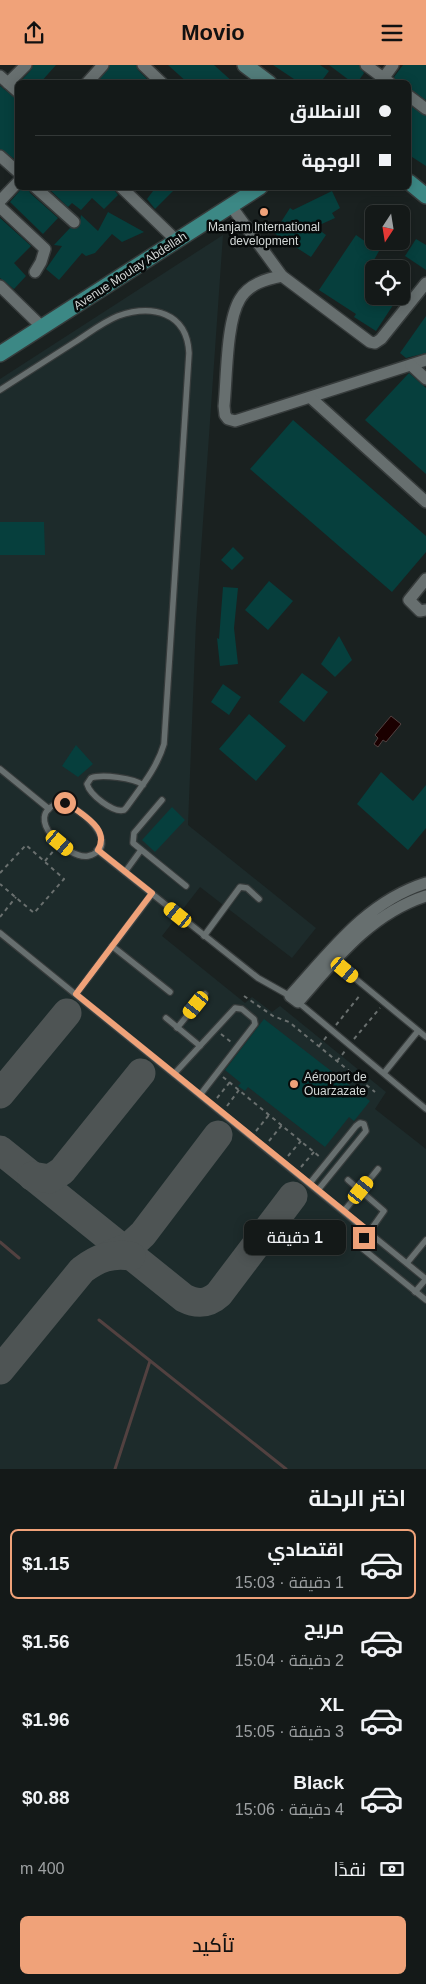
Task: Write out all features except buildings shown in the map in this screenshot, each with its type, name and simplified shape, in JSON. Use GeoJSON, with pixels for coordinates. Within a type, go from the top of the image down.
{"type":"FeatureCollection","features":[{"type":"Feature","properties":{"kind":"main road"},"geometry":{"type":"LineString","coordinates":[[411,183],[425,193]]}},
{"type":"Feature","properties":{"kind":"main road","name":"Avenue Moulay Abdellah"},"geometry":{"type":"LineString","coordinates":[[0,354],[255,190]]}},
{"type":"Feature","properties":{"kind":"street"},"geometry":{"type":"LineString","coordinates":[[15,90],[2,79],[26,65]]}},
{"type":"Feature","properties":{"kind":"street"},"geometry":{"type":"LineString","coordinates":[[90,80],[103,65]]}},
{"type":"Feature","properties":{"kind":"street"},"geometry":{"type":"LineString","coordinates":[[142,65],[159,80]]}},
{"type":"Feature","properties":{"kind":"street"},"geometry":{"type":"LineString","coordinates":[[245,65],[265,80]]}},
{"type":"Feature","properties":{"kind":"street"},"geometry":{"type":"LineString","coordinates":[[366,65],[384,80]]}},
{"type":"Feature","properties":{"kind":"street"},"geometry":{"type":"LineString","coordinates":[[386,80],[393,65]]}},
{"type":"Feature","properties":{"kind":"street"},"geometry":{"type":"LineString","coordinates":[[411,98],[426,109]]}},
{"type":"Feature","properties":{"kind":"street"},"geometry":{"type":"LineString","coordinates":[[0,156],[15,169]]}},
{"type":"Feature","properties":{"kind":"street"},"geometry":{"type":"LineString","coordinates":[[0,201],[15,185]]}},
{"type":"Feature","properties":{"kind":"street"},"geometry":{"type":"LineString","coordinates":[[38,190],[74,222]]}},
{"type":"Feature","properties":{"kind":"street"},"geometry":{"type":"LineString","coordinates":[[124,190],[177,241]]}},
{"type":"Feature","properties":{"kind":"street"},"geometry":{"type":"LineString","coordinates":[[231,206],[282,276],[370,342],[375,343],[381,339],[426,283]]}},
{"type":"Feature","properties":{"kind":"street"},"geometry":{"type":"LineString","coordinates":[[0,207],[45,249],[41,262],[35,271]]}},
{"type":"Feature","properties":{"kind":"street"},"geometry":{"type":"LineString","coordinates":[[282,276],[263,279],[240,298],[233,316],[225,415],[228,419],[235,421],[426,360]]}},
{"type":"Feature","properties":{"kind":"street"},"geometry":{"type":"LineString","coordinates":[[0,286],[42,327]]}},
{"type":"Feature","properties":{"kind":"street"},"geometry":{"type":"LineString","coordinates":[[411,365],[426,379]]}},
{"type":"Feature","properties":{"kind":"street"},"geometry":{"type":"LineString","coordinates":[[311,398],[426,502]]}},
{"type":"Feature","properties":{"kind":"street"},"geometry":{"type":"LineString","coordinates":[[426,579],[409,600],[420,611],[426,610]]}},
{"type":"Feature","properties":{"kind":"street"},"geometry":{"type":"LineString","coordinates":[[294,999],[349,930],[365,915],[389,899],[426,883]]}},
{"type":"Feature","properties":{"kind":"street"},"geometry":{"type":"LineString","coordinates":[[294,999],[374,923],[396,909],[426,896]]}},
{"type":"Feature","properties":{"kind":"lane"},"geometry":{"type":"LineString","coordinates":[[0,390],[102,325],[127,314],[145,311],[160,312],[180,325],[187,339],[189,353],[166,735],[158,761],[143,785],[126,808],[120,811],[114,809],[90,791],[87,784],[91,778],[98,777],[133,779],[143,785]]}},
{"type":"Feature","properties":{"kind":"lane"},"geometry":{"type":"LineString","coordinates":[[0,769],[49,809]]}},
{"type":"Feature","properties":{"kind":"lane"},"geometry":{"type":"LineString","coordinates":[[162,800],[132,836],[133,843],[186,886]]}},
{"type":"Feature","properties":{"kind":"lane"},"geometry":{"type":"LineString","coordinates":[[59,803],[70,805],[94,825],[101,834],[100,845],[93,854],[81,856],[60,843],[48,832],[44,820],[49,809],[59,803]]}},
{"type":"Feature","properties":{"kind":"lane"},"geometry":{"type":"LineString","coordinates":[[98,850],[258,978],[294,999],[426,1109]]}},
{"type":"Feature","properties":{"kind":"lane"},"geometry":{"type":"LineString","coordinates":[[125,872],[141,850]]}},
{"type":"Feature","properties":{"kind":"lane"},"geometry":{"type":"LineString","coordinates":[[204,936],[240,887],[245,887],[259,899]]}},
{"type":"Feature","properties":{"kind":"lane"},"geometry":{"type":"LineString","coordinates":[[76,994],[152,893]]}},
{"type":"Feature","properties":{"kind":"lane"},"geometry":{"type":"LineString","coordinates":[[0,933],[426,1279],[415,1292]]}},
{"type":"Feature","properties":{"kind":"lane"},"geometry":{"type":"LineString","coordinates":[[112,946],[170,993]]}},
{"type":"Feature","properties":{"kind":"lane"},"geometry":{"type":"LineString","coordinates":[[334,961],[426,1037]]}},
{"type":"Feature","properties":{"kind":"lane"},"geometry":{"type":"LineString","coordinates":[[178,1028],[205,994]]}},
{"type":"Feature","properties":{"kind":"lane"},"geometry":{"type":"LineString","coordinates":[[174,1074],[235,1009],[240,1008],[248,1013],[254,1019],[255,1024],[200,1095]]}},
{"type":"Feature","properties":{"kind":"lane"},"geometry":{"type":"LineString","coordinates":[[166,1018],[200,1046]]}},
{"type":"Feature","properties":{"kind":"lane"},"geometry":{"type":"LineString","coordinates":[[384,1073],[418,1031]]}},
{"type":"Feature","properties":{"kind":"lane"},"geometry":{"type":"LineString","coordinates":[[310,1183],[356,1126],[360,1123],[364,1124],[366,1131],[318,1190]]}},
{"type":"Feature","properties":{"kind":"lane"},"geometry":{"type":"LineString","coordinates":[[327,1162],[335,1169]]}},
{"type":"Feature","properties":{"kind":"lane"},"geometry":{"type":"LineString","coordinates":[[344,1211],[378,1169]]}},
{"type":"Feature","properties":{"kind":"lane"},"geometry":{"type":"LineString","coordinates":[[348,1180],[384,1211],[362,1242],[363,1249],[426,1300]]}},
{"type":"Feature","properties":{"kind":"lane"},"geometry":{"type":"LineString","coordinates":[[407,1263],[426,1240]]}},
{"type":"Feature","properties":{"kind":"path"},"geometry":{"type":"LineString","coordinates":[[45,861],[60,843]]}},
{"type":"Feature","properties":{"kind":"path"},"geometry":{"type":"LineString","coordinates":[[0,873],[25,845],[64,876],[64,880],[36,913],[0,884]]}},
{"type":"Feature","properties":{"kind":"path"},"geometry":{"type":"LineString","coordinates":[[0,917],[16,897]]}},
{"type":"Feature","properties":{"kind":"path"},"geometry":{"type":"LineString","coordinates":[[319,1046],[366,988]]}},
{"type":"Feature","properties":{"kind":"path"},"geometry":{"type":"LineString","coordinates":[[244,996],[273,1016],[289,1022],[375,1092]]}},
{"type":"Feature","properties":{"kind":"path"},"geometry":{"type":"LineString","coordinates":[[337,1061],[384,1003]]}},
{"type":"Feature","properties":{"kind":"path"},"geometry":{"type":"LineString","coordinates":[[215,1029],[237,1047]]}},
{"type":"Feature","properties":{"kind":"path"},"geometry":{"type":"LineString","coordinates":[[218,1072],[327,1162]]}},
{"type":"Feature","properties":{"kind":"path"},"geometry":{"type":"LineString","coordinates":[[212,1104],[230,1082]]}},
{"type":"Feature","properties":{"kind":"path"},"geometry":{"type":"LineString","coordinates":[[222,1112],[239,1090]]}},
{"type":"Feature","properties":{"kind":"path"},"geometry":{"type":"LineString","coordinates":[[252,1136],[269,1115]]}},
{"type":"Feature","properties":{"kind":"path"},"geometry":{"type":"LineString","coordinates":[[264,1146],[282,1125]]}},
{"type":"Feature","properties":{"kind":"path"},"geometry":{"type":"LineString","coordinates":[[283,1162],[301,1141]]}},
{"type":"Feature","properties":{"kind":"path"},"geometry":{"type":"LineString","coordinates":[[296,1172],[314,1152]]}},
{"type":"Feature","properties":{"kind":"shaded area"},"geometry":{"type":"Polygon","coordinates":[[[223,235],[196,622],[188,825],[316,928],[292,958],[200,887],[162,936],[245,1003],[252,997],[272,1012],[280,1006],[386,1092],[375,1109],[426,1149],[426,1469],[0,1469],[0,379],[223,235]]]}},
{"type":"Feature","properties":{"kind":"shaded area"},"geometry":{"type":"Polygon","coordinates":[[[391,716],[401,724],[386,742],[383,740],[378,747],[374,744],[378,738],[375,735],[391,716]]]}},
{"type":"Feature","properties":{"kind":"waterway"},"geometry":{"type":"LineString","coordinates":[[0,1242],[19,1258]]}},
{"type":"Feature","properties":{"kind":"waterway"},"geometry":{"type":"LineString","coordinates":[[99,1320],[286,1469]]}},
{"type":"Feature","properties":{"kind":"waterway"},"geometry":{"type":"LineString","coordinates":[[115,1469],[150,1361]]}},
{"type":"Feature","properties":{"kind":"taxiway"},"geometry":{"type":"LineString","coordinates":[[0,1094],[67,1013]]}},
{"type":"Feature","properties":{"kind":"taxiway"},"geometry":{"type":"LineString","coordinates":[[32,1176],[50,1179],[62,1171],[141,1073]]}},
{"type":"Feature","properties":{"kind":"taxiway"},"geometry":{"type":"LineString","coordinates":[[109,1255],[129,1247],[143,1234],[218,1135]]}},
{"type":"Feature","properties":{"kind":"taxiway"},"geometry":{"type":"LineString","coordinates":[[0,1150],[184,1298],[194,1302],[207,1302],[219,1294],[293,1196]]}},
{"type":"Feature","properties":{"kind":"taxiway"},"geometry":{"type":"LineString","coordinates":[[0,1370],[82,1270],[105,1257],[117,1255],[131,1256]]}},
{"type":"Feature","properties":{"kind":"place","name":"Manjam International development"},"geometry":{"type":"Point","coordinates":[264,212]}},
{"type":"Feature","properties":{"kind":"place","name":"Aéroport de Ouarzazate"},"geometry":{"type":"Point","coordinates":[294,1084]}},
{"type":"Feature","properties":{"kind":"route"},"geometry":{"type":"LineString","coordinates":[[65,803],[70,805],[98,829],[102,839],[98,850],[152,893],[76,994],[370,1232],[364,1238]]}}]}
